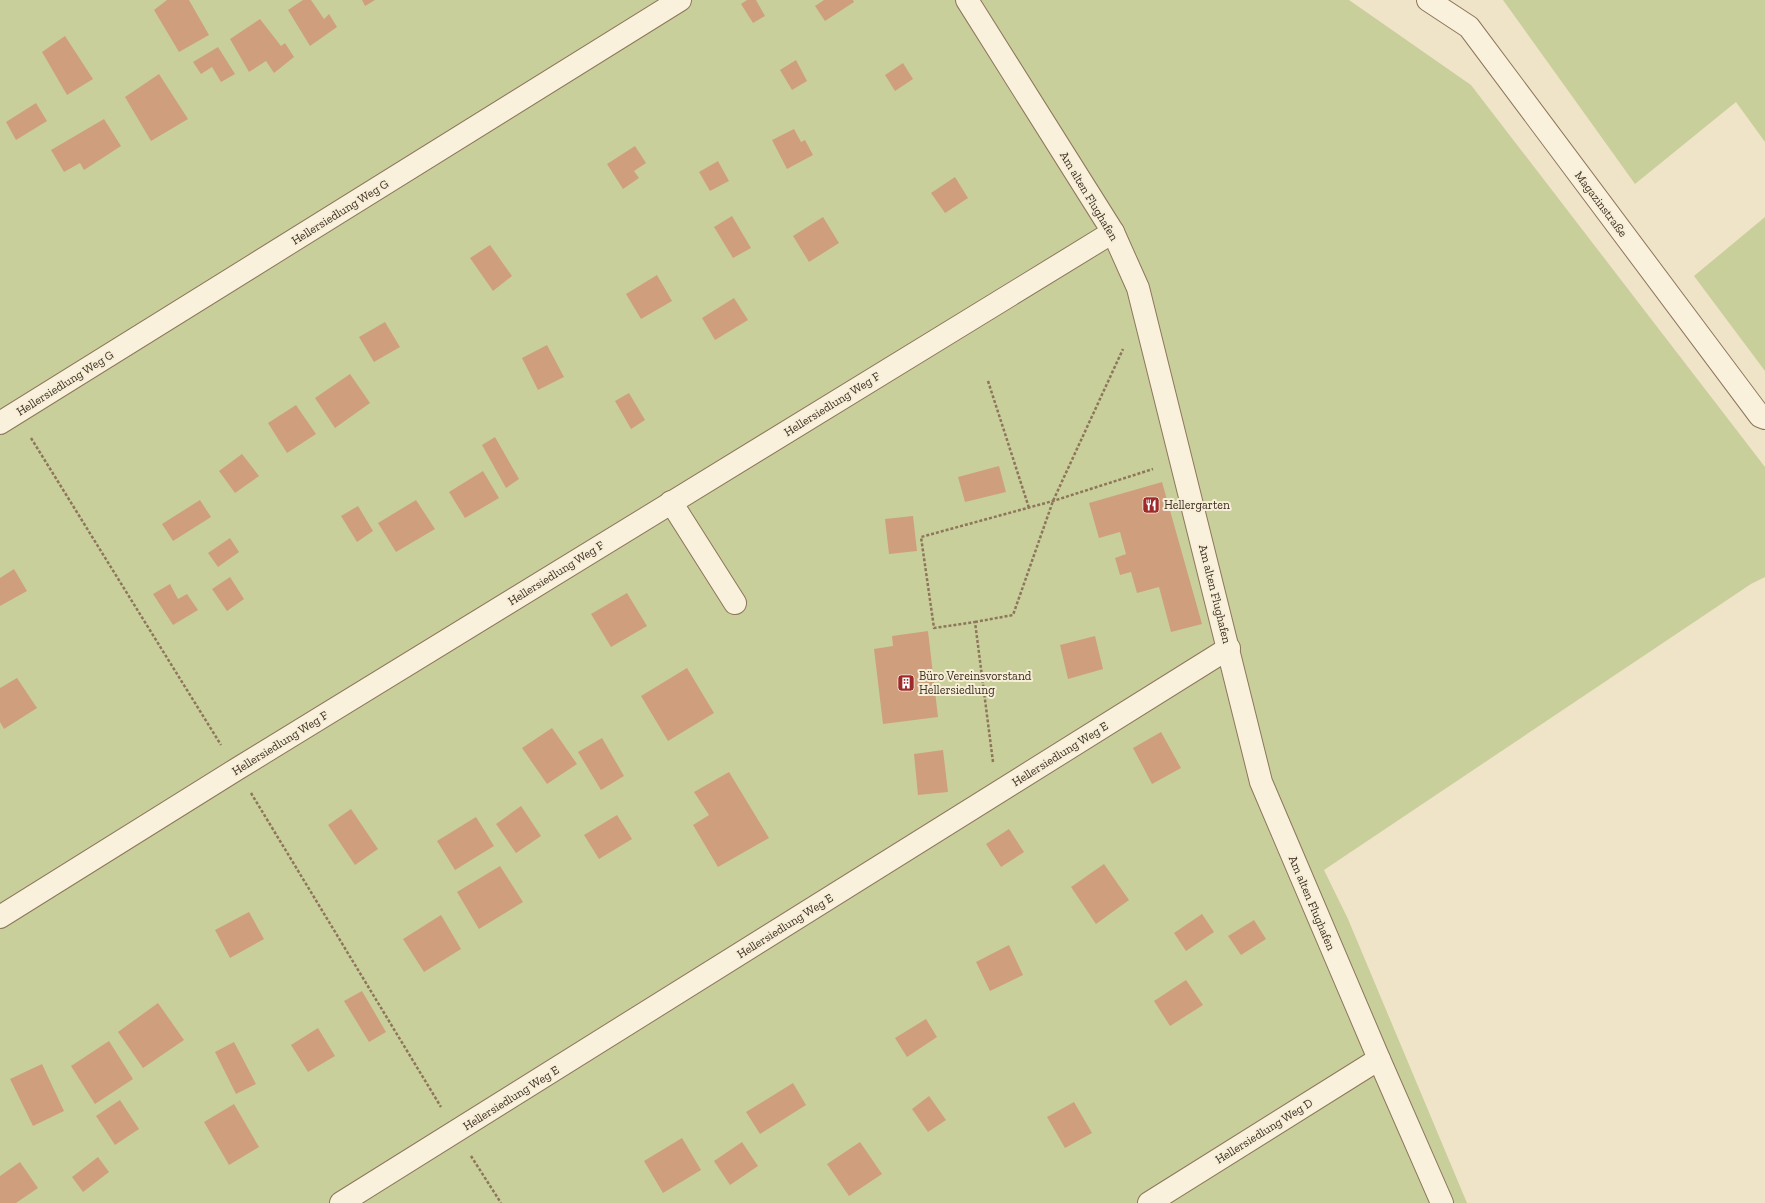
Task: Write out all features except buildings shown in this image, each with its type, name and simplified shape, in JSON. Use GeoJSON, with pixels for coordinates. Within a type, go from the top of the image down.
{"type":"FeatureCollection","features":[{"type":"Feature","properties":{"kind":"street","name":"Hellersiedlung Weg G"},"geometry":{"type":"LineString","coordinates":[[0,423],[680,0]]}},
{"type":"Feature","properties":{"kind":"street","name":"Am alten Flughafen"},"geometry":{"type":"LineString","coordinates":[[967,0],[1113,232],[1138,288],[1229,648],[1261,782],[1442,1203]]}},
{"type":"Feature","properties":{"kind":"street","name":"Magazinstraße"},"geometry":{"type":"LineString","coordinates":[[1428,0],[1470,27],[1755,410],[1760,416],[1765,418]]}},
{"type":"Feature","properties":{"kind":"street","name":"Hellersiedlung Weg F"},"geometry":{"type":"LineString","coordinates":[[0,917],[671,502],[1113,232]]}},
{"type":"Feature","properties":{"kind":"street"},"geometry":{"type":"LineString","coordinates":[[671,502],[735,603]]}},
{"type":"Feature","properties":{"kind":"street","name":"Hellersiedlung Weg E"},"geometry":{"type":"LineString","coordinates":[[341,1203],[1229,648]]}},
{"type":"Feature","properties":{"kind":"street","name":"Hellersiedlung Weg D"},"geometry":{"type":"LineString","coordinates":[[1149,1203],[1379,1059]]}},
{"type":"Feature","properties":{"kind":"path"},"geometry":{"type":"LineString","coordinates":[[1124,347],[1053,501],[1013,615],[934,628],[921,537],[1053,501],[1181,460]]}},
{"type":"Feature","properties":{"kind":"path"},"geometry":{"type":"LineString","coordinates":[[988,381],[1029,508]]}},
{"type":"Feature","properties":{"kind":"path"},"geometry":{"type":"LineString","coordinates":[[974,622],[997,794]]}},
{"type":"Feature","properties":{"kind":"green space"},"geometry":{"type":"Polygon","coordinates":[[[0,0],[1349,0],[1471,85],[1765,467],[1765,577],[1751,584],[1324,870],[1348,919],[1467,1203],[0,1203],[0,0]]]}},
{"type":"Feature","properties":{"kind":"green space"},"geometry":{"type":"Polygon","coordinates":[[[1503,0],[1765,0],[1765,142],[1736,102],[1635,184],[1503,0]]]}},
{"type":"Feature","properties":{"kind":"green space"},"geometry":{"type":"Polygon","coordinates":[[[1765,217],[1765,371],[1694,276],[1765,217]]]}},
{"type":"Feature","properties":{"kind":"place","name":"Hellergarten"},"geometry":{"type":"Point","coordinates":[1151,505]}},
{"type":"Feature","properties":{"kind":"place","name":"Büro Vereinsvorstand Hellersiedlung"},"geometry":{"type":"Point","coordinates":[906,683]}}]}
